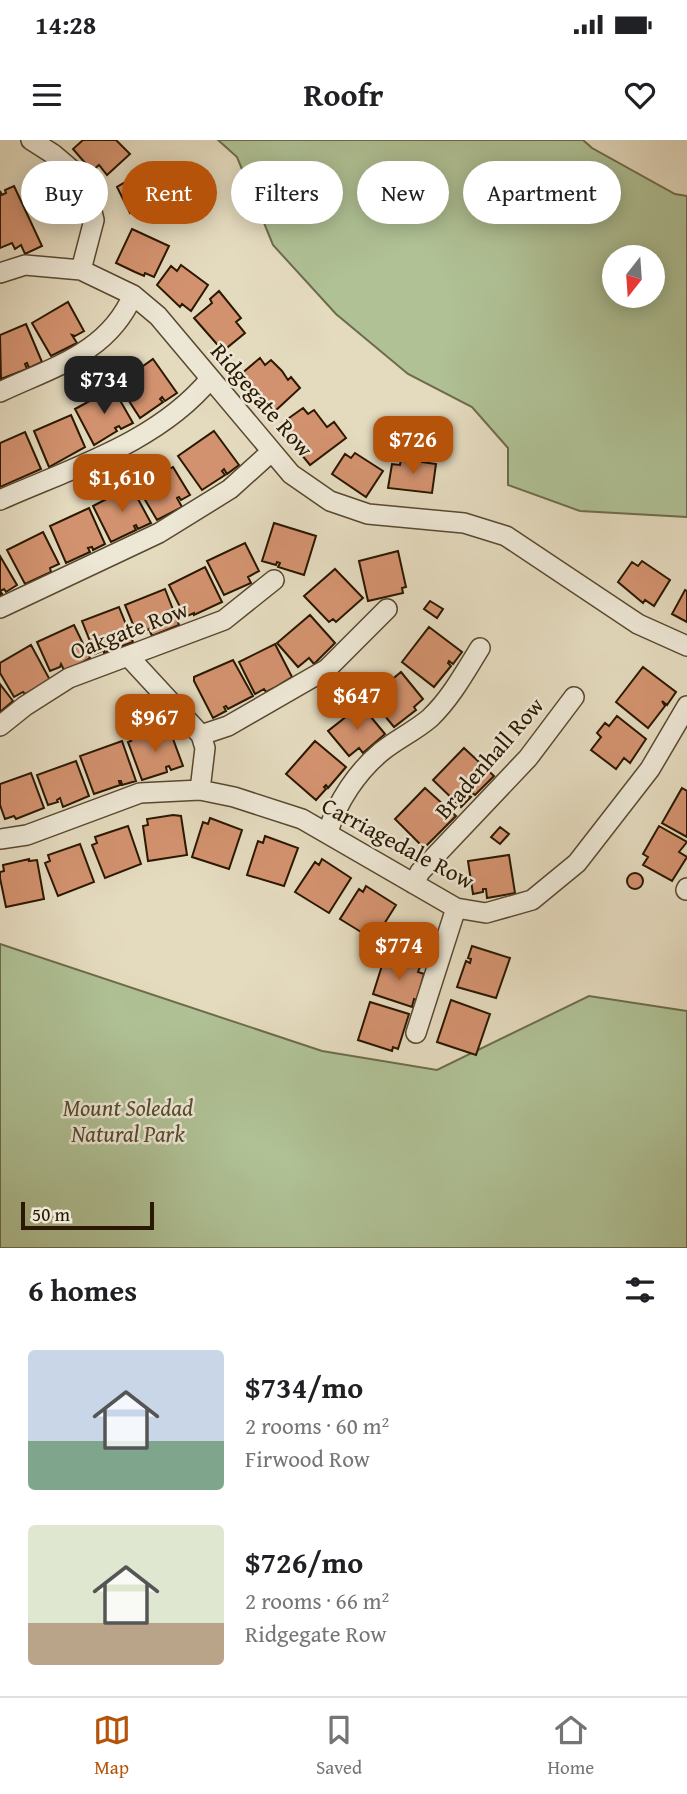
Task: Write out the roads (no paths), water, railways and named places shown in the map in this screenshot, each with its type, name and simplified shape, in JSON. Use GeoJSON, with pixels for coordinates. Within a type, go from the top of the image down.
{"type":"FeatureCollection","features":[{"type":"Feature","properties":{"kind":"street"},"geometry":{"type":"LineString","coordinates":[[32,140],[73,171],[87,192],[94,220],[81,270]]}},
{"type":"Feature","properties":{"kind":"street","name":"Ridgegate Row"},"geometry":{"type":"LineString","coordinates":[[0,273],[25,265],[81,270],[132,295],[158,316],[291,474],[330,501],[368,514],[464,523],[506,536],[638,624],[687,646]]}},
{"type":"Feature","properties":{"kind":"street"},"geometry":{"type":"LineString","coordinates":[[0,392],[88,351],[101,341],[126,310],[132,295]]}},
{"type":"Feature","properties":{"kind":"street"},"geometry":{"type":"LineString","coordinates":[[0,500],[136,440],[198,394],[210,379]]}},
{"type":"Feature","properties":{"kind":"street"},"geometry":{"type":"LineString","coordinates":[[0,608],[159,533],[230,489],[271,452]]}},
{"type":"Feature","properties":{"kind":"street","name":"Oakgate Row"},"geometry":{"type":"LineString","coordinates":[[0,726],[25,706],[69,678],[224,620],[274,580]]}},
{"type":"Feature","properties":{"kind":"street"},"geometry":{"type":"LineString","coordinates":[[201,735],[228,726],[327,669],[387,608]]}},
{"type":"Feature","properties":{"kind":"street"},"geometry":{"type":"LineString","coordinates":[[328,832],[332,818],[357,776],[380,753],[428,719],[446,702],[480,648]]}},
{"type":"Feature","properties":{"kind":"street"},"geometry":{"type":"LineString","coordinates":[[129,657],[201,735],[205,748],[200,790]]}},
{"type":"Feature","properties":{"kind":"street","name":"Bradenhall Row"},"geometry":{"type":"LineString","coordinates":[[414,884],[419,872],[528,758],[574,696]]}},
{"type":"Feature","properties":{"kind":"street","name":"Carriagedale Row"},"geometry":{"type":"LineString","coordinates":[[0,839],[27,835],[139,793],[200,790],[234,797],[302,819],[456,908],[486,913],[532,900],[577,863],[650,769],[687,706]]}},
{"type":"Feature","properties":{"kind":"street"},"geometry":{"type":"LineString","coordinates":[[416,1033],[456,908]]}},
{"type":"Feature","properties":{"kind":"park label","name":"Mount Soledad Natural Park"},"geometry":{"type":"Point","coordinates":[128,1121]}}]}
